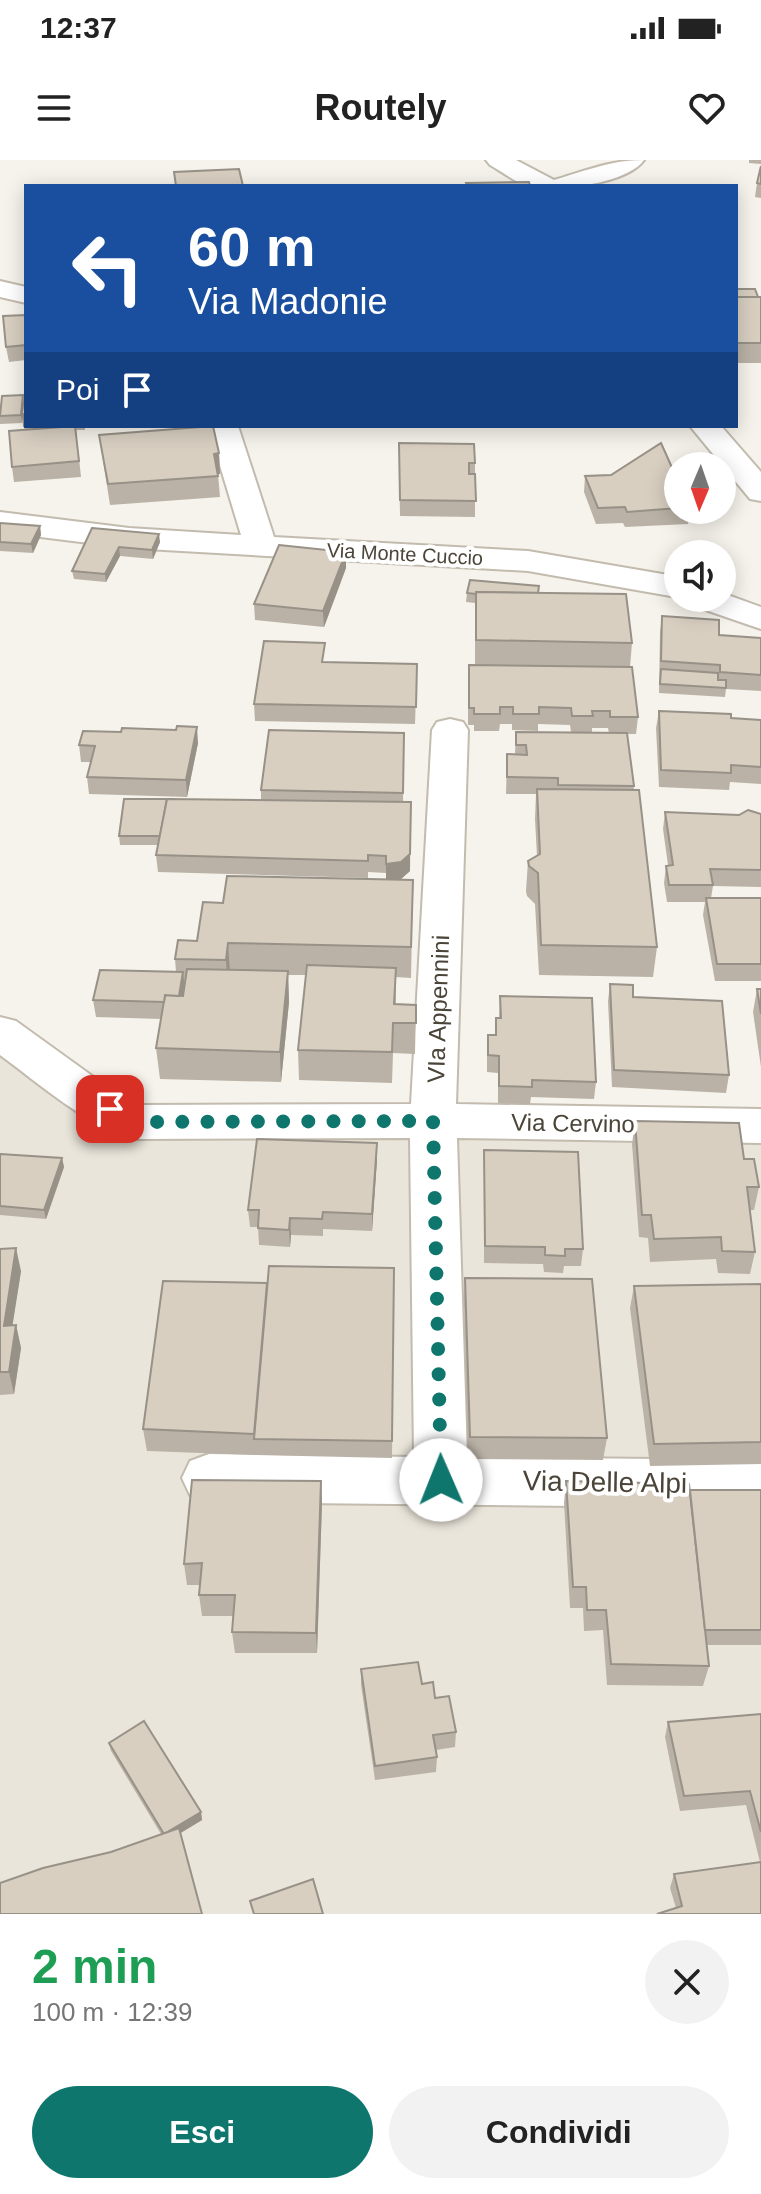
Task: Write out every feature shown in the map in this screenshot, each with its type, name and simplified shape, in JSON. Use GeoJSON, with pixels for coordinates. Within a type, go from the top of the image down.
{"type":"FeatureCollection","features":[{"type":"Feature","properties":{"kind":"street"},"geometry":{"type":"LineString","coordinates":[[498,160],[543,184]]}},
{"type":"Feature","properties":{"kind":"street"},"geometry":{"type":"LineString","coordinates":[[565,184],[606,173],[632,160]]}},
{"type":"Feature","properties":{"kind":"street"},"geometry":{"type":"LineString","coordinates":[[0,289],[24,295]]}},
{"type":"Feature","properties":{"kind":"street"},"geometry":{"type":"LineString","coordinates":[[224,428],[261,546]]}},
{"type":"Feature","properties":{"kind":"street"},"geometry":{"type":"LineString","coordinates":[[707,428],[761,492]]}},
{"type":"Feature","properties":{"kind":"street","name":"Via Monte Cuccio"},"geometry":{"type":"LineString","coordinates":[[0,522],[129,538],[528,561],[664,584]]}},
{"type":"Feature","properties":{"kind":"street"},"geometry":{"type":"LineString","coordinates":[[736,610],[761,619]]}},
{"type":"Feature","properties":{"kind":"street","name":"VIa Appennini"},"geometry":{"type":"LineString","coordinates":[[441,1480],[433,1121],[450,730]]}},
{"type":"Feature","properties":{"kind":"street","name":"Via Cervino"},"geometry":{"type":"LineString","coordinates":[[0,1032],[86,1095],[134,1122],[433,1121],[761,1126]]}},
{"type":"Feature","properties":{"kind":"street","name":"Via Delle Alpi"},"geometry":{"type":"LineString","coordinates":[[209,1478],[761,1484]]}},
{"type":"Feature","properties":{"kind":"shaded area"},"geometry":{"type":"Polygon","coordinates":[[[0,1032],[134,1122],[761,1126],[761,1914],[0,1914],[0,1032]]]}},
{"type":"Feature","properties":{"kind":"building"},"geometry":{"type":"Polygon","coordinates":[[[239,169],[243,184],[176,184],[174,172],[239,169]]]}},
{"type":"Feature","properties":{"kind":"building"},"geometry":{"type":"Polygon","coordinates":[[[529,182],[530,184],[466,184],[529,182]]]}},
{"type":"Feature","properties":{"kind":"building"},"geometry":{"type":"Polygon","coordinates":[[[738,289],[755,289],[758,297],[738,297],[738,289]]]}},
{"type":"Feature","properties":{"kind":"building"},"geometry":{"type":"Polygon","coordinates":[[[738,297],[761,297],[761,343],[738,343],[738,297]]]}},
{"type":"Feature","properties":{"kind":"building"},"geometry":{"type":"Polygon","coordinates":[[[24,315],[24,345],[6,347],[3,316],[24,315]]]}},
{"type":"Feature","properties":{"kind":"building"},"geometry":{"type":"Polygon","coordinates":[[[23,395],[21,415],[0,416],[2,396],[23,395]]]}},
{"type":"Feature","properties":{"kind":"building"},"geometry":{"type":"Polygon","coordinates":[[[75,428],[79,461],[12,467],[9,431],[75,428]]]}},
{"type":"Feature","properties":{"kind":"building"},"geometry":{"type":"Polygon","coordinates":[[[213,428],[219,453],[214,454],[218,476],[108,484],[99,435],[213,428]]]}},
{"type":"Feature","properties":{"kind":"building"},"geometry":{"type":"Polygon","coordinates":[[[399,443],[474,444],[475,463],[469,463],[469,474],[475,474],[476,501],[400,500],[399,443]]]}},
{"type":"Feature","properties":{"kind":"building"},"geometry":{"type":"Polygon","coordinates":[[[661,443],[665,452],[664,509],[627,512],[625,507],[598,508],[585,476],[611,475],[661,443]]]}},
{"type":"Feature","properties":{"kind":"building"},"geometry":{"type":"Polygon","coordinates":[[[0,523],[40,526],[31,544],[0,542],[0,523]]]}},
{"type":"Feature","properties":{"kind":"building"},"geometry":{"type":"Polygon","coordinates":[[[92,528],[159,534],[152,550],[119,547],[105,574],[72,571],[92,528]]]}},
{"type":"Feature","properties":{"kind":"building"},"geometry":{"type":"Polygon","coordinates":[[[279,545],[346,552],[323,611],[254,604],[279,545]]]}},
{"type":"Feature","properties":{"kind":"building"},"geometry":{"type":"Polygon","coordinates":[[[470,580],[539,586],[538,593],[476,594],[467,593],[470,580]]]}},
{"type":"Feature","properties":{"kind":"building"},"geometry":{"type":"Polygon","coordinates":[[[476,592],[626,594],[632,643],[476,640],[476,592]]]}},
{"type":"Feature","properties":{"kind":"building"},"geometry":{"type":"Polygon","coordinates":[[[662,616],[719,620],[719,635],[761,638],[761,675],[720,672],[720,665],[661,661],[662,616]]]}},
{"type":"Feature","properties":{"kind":"building"},"geometry":{"type":"Polygon","coordinates":[[[264,641],[325,643],[322,662],[417,664],[416,707],[254,704],[264,641]]]}},
{"type":"Feature","properties":{"kind":"building"},"geometry":{"type":"Polygon","coordinates":[[[469,665],[632,667],[638,717],[610,717],[610,711],[592,711],[593,716],[572,716],[571,708],[539,707],[539,714],[513,714],[513,707],[500,707],[500,714],[474,714],[474,708],[469,708],[469,665]]]}},
{"type":"Feature","properties":{"kind":"building"},"geometry":{"type":"Polygon","coordinates":[[[661,669],[718,673],[718,680],[726,680],[726,688],[660,684],[661,669]]]}},
{"type":"Feature","properties":{"kind":"building"},"geometry":{"type":"Polygon","coordinates":[[[659,711],[731,714],[731,718],[761,720],[761,767],[731,765],[731,773],[661,770],[659,711]]]}},
{"type":"Feature","properties":{"kind":"building"},"geometry":{"type":"Polygon","coordinates":[[[177,726],[197,727],[186,780],[87,777],[95,746],[79,745],[83,731],[121,732],[122,728],[176,730],[177,726]]]}},
{"type":"Feature","properties":{"kind":"building"},"geometry":{"type":"Polygon","coordinates":[[[269,730],[404,733],[403,793],[261,790],[269,730]]]}},
{"type":"Feature","properties":{"kind":"building"},"geometry":{"type":"Polygon","coordinates":[[[516,732],[627,733],[634,786],[558,785],[558,778],[507,777],[507,754],[527,755],[526,745],[516,745],[516,732]]]}},
{"type":"Feature","properties":{"kind":"building"},"geometry":{"type":"Polygon","coordinates":[[[537,789],[639,790],[657,947],[541,945],[538,873],[529,866],[528,861],[540,854],[537,789]]]}},
{"type":"Feature","properties":{"kind":"building"},"geometry":{"type":"Polygon","coordinates":[[[124,799],[167,799],[160,836],[119,836],[124,799]]]}},
{"type":"Feature","properties":{"kind":"building"},"geometry":{"type":"Polygon","coordinates":[[[167,799],[411,802],[410,854],[401,862],[386,864],[386,856],[368,855],[368,861],[156,855],[167,799]]]}},
{"type":"Feature","properties":{"kind":"building"},"geometry":{"type":"Polygon","coordinates":[[[748,810],[761,814],[761,870],[710,869],[713,885],[669,885],[666,866],[673,865],[665,812],[739,815],[748,810]]]}},
{"type":"Feature","properties":{"kind":"building"},"geometry":{"type":"Polygon","coordinates":[[[227,876],[413,880],[411,947],[228,943],[226,960],[175,959],[178,940],[197,941],[203,902],[223,903],[227,876]]]}},
{"type":"Feature","properties":{"kind":"building"},"geometry":{"type":"Polygon","coordinates":[[[706,898],[761,898],[761,964],[717,964],[706,898]]]}},
{"type":"Feature","properties":{"kind":"building"},"geometry":{"type":"Polygon","coordinates":[[[307,965],[396,968],[394,1004],[416,1005],[416,1023],[393,1023],[392,1052],[298,1050],[307,965]]]}},
{"type":"Feature","properties":{"kind":"building"},"geometry":{"type":"Polygon","coordinates":[[[187,969],[288,971],[280,1052],[156,1048],[165,995],[183,996],[187,969]]]}},
{"type":"Feature","properties":{"kind":"building"},"geometry":{"type":"Polygon","coordinates":[[[100,970],[183,972],[179,996],[165,995],[164,1002],[93,1000],[100,970]]]}},
{"type":"Feature","properties":{"kind":"building"},"geometry":{"type":"Polygon","coordinates":[[[610,984],[633,985],[633,997],[722,1001],[729,1075],[614,1070],[610,984]]]}},
{"type":"Feature","properties":{"kind":"building"},"geometry":{"type":"Polygon","coordinates":[[[757,989],[761,989],[761,1014],[757,989]]]}},
{"type":"Feature","properties":{"kind":"building"},"geometry":{"type":"Polygon","coordinates":[[[500,996],[592,998],[596,1082],[532,1080],[532,1087],[499,1086],[499,1056],[488,1055],[488,1035],[496,1035],[496,1018],[501,1018],[500,996]]]}},
{"type":"Feature","properties":{"kind":"building"},"geometry":{"type":"Polygon","coordinates":[[[635,1121],[739,1123],[744,1159],[754,1159],[759,1187],[747,1187],[755,1252],[722,1251],[721,1237],[654,1239],[651,1215],[642,1215],[635,1121]]]}},
{"type":"Feature","properties":{"kind":"building"},"geometry":{"type":"Polygon","coordinates":[[[257,1139],[377,1143],[372,1214],[323,1212],[322,1219],[290,1218],[289,1230],[258,1228],[259,1210],[248,1210],[257,1139]]]}},
{"type":"Feature","properties":{"kind":"building"},"geometry":{"type":"Polygon","coordinates":[[[484,1150],[578,1152],[583,1249],[565,1249],[565,1256],[545,1255],[545,1247],[485,1246],[484,1150]]]}},
{"type":"Feature","properties":{"kind":"building"},"geometry":{"type":"Polygon","coordinates":[[[0,1154],[62,1158],[44,1210],[0,1206],[0,1154]]]}},
{"type":"Feature","properties":{"kind":"building"},"geometry":{"type":"Polygon","coordinates":[[[16,1248],[4,1326],[16,1325],[9,1372],[0,1372],[0,1249],[16,1248]]]}},
{"type":"Feature","properties":{"kind":"building"},"geometry":{"type":"Polygon","coordinates":[[[269,1266],[394,1268],[392,1441],[254,1439],[269,1266]]]}},
{"type":"Feature","properties":{"kind":"building"},"geometry":{"type":"Polygon","coordinates":[[[465,1278],[592,1279],[607,1438],[470,1437],[465,1278]]]}},
{"type":"Feature","properties":{"kind":"building"},"geometry":{"type":"Polygon","coordinates":[[[163,1281],[267,1283],[254,1434],[143,1429],[163,1281]]]}},
{"type":"Feature","properties":{"kind":"building"},"geometry":{"type":"Polygon","coordinates":[[[761,1284],[761,1442],[654,1444],[634,1286],[761,1284]]]}},
{"type":"Feature","properties":{"kind":"building"},"geometry":{"type":"Polygon","coordinates":[[[192,1480],[321,1481],[316,1633],[232,1632],[235,1595],[199,1595],[202,1563],[184,1564],[192,1480]]]}},
{"type":"Feature","properties":{"kind":"building"},"geometry":{"type":"Polygon","coordinates":[[[566,1481],[689,1484],[709,1666],[611,1664],[606,1610],[587,1610],[586,1587],[573,1587],[566,1481]]]}},
{"type":"Feature","properties":{"kind":"building"},"geometry":{"type":"Polygon","coordinates":[[[690,1490],[761,1490],[761,1630],[705,1630],[690,1490]]]}},
{"type":"Feature","properties":{"kind":"building"},"geometry":{"type":"Polygon","coordinates":[[[418,1662],[422,1684],[433,1682],[435,1698],[449,1696],[456,1732],[433,1735],[437,1757],[375,1766],[361,1669],[418,1662]]]}},
{"type":"Feature","properties":{"kind":"building"},"geometry":{"type":"Polygon","coordinates":[[[761,1714],[761,1832],[750,1791],[684,1796],[668,1722],[761,1714]]]}},
{"type":"Feature","properties":{"kind":"building"},"geometry":{"type":"Polygon","coordinates":[[[144,1721],[201,1812],[164,1834],[109,1743],[144,1721]]]}},
{"type":"Feature","properties":{"kind":"building"},"geometry":{"type":"Polygon","coordinates":[[[179,1828],[202,1914],[0,1914],[0,1883],[43,1868],[111,1852],[179,1828]]]}},
{"type":"Feature","properties":{"kind":"building"},"geometry":{"type":"Polygon","coordinates":[[[761,1862],[761,1914],[657,1914],[682,1906],[674,1874],[761,1862]]]}},
{"type":"Feature","properties":{"kind":"building"},"geometry":{"type":"Polygon","coordinates":[[[313,1879],[323,1914],[254,1914],[250,1901],[313,1879]]]}},
{"type":"Feature","properties":{"kind":"route"},"geometry":{"type":"LineString","coordinates":[[110,1109],[134,1122],[433,1121],[441,1480]]}}]}
